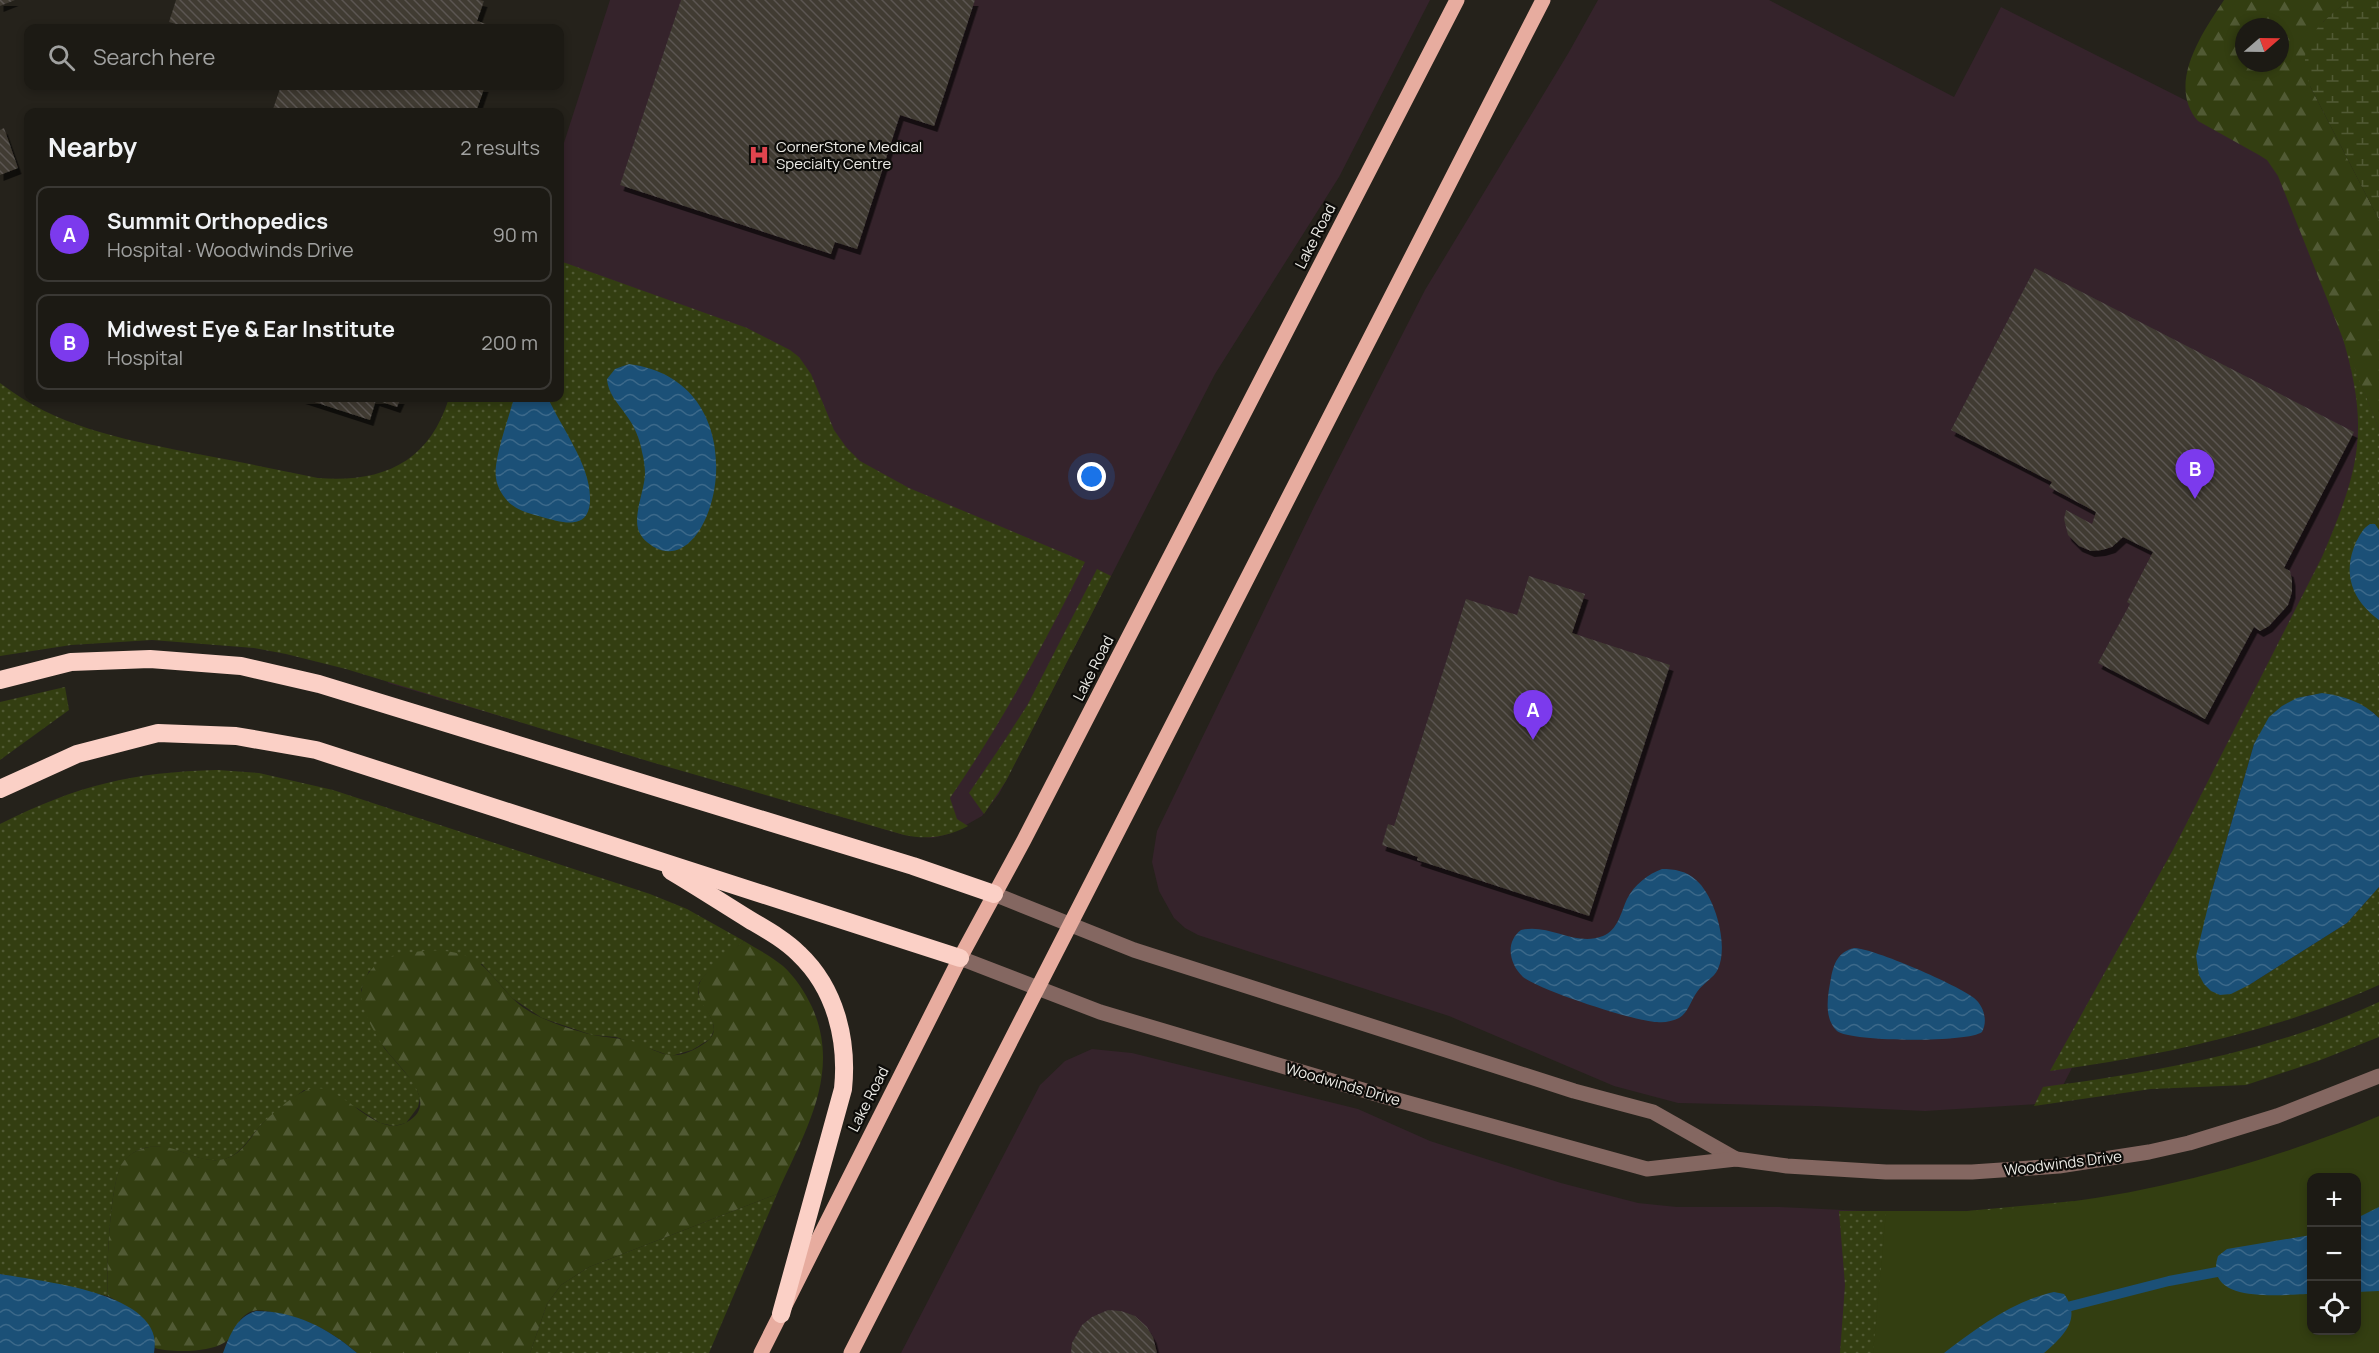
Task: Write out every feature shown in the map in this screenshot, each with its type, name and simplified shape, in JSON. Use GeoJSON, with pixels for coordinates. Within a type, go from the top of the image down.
{"type":"FeatureCollection","features":[{"type":"Feature","properties":{"kind":"highway"},"geometry":{"type":"LineString","coordinates":[[0,680],[71,662],[150,659],[241,666],[330,688],[914,866],[994,894]]}},
{"type":"Feature","properties":{"kind":"highway"},"geometry":{"type":"LineString","coordinates":[[0,789],[77,754],[158,734],[236,736],[316,750],[960,958]]}},
{"type":"Feature","properties":{"kind":"highway"},"geometry":{"type":"LineString","coordinates":[[644,855],[771,932],[797,952],[822,983],[838,1022],[844,1057],[843,1089],[781,1314]]}},
{"type":"Feature","properties":{"kind":"main road","name":"Lake Road"},"geometry":{"type":"LineString","coordinates":[[761,1353],[960,958],[1024,840],[1457,0]]}},
{"type":"Feature","properties":{"kind":"main road"},"geometry":{"type":"LineString","coordinates":[[851,1353],[1543,0]]}},
{"type":"Feature","properties":{"kind":"street","name":"Woodwinds Drive"},"geometry":{"type":"LineString","coordinates":[[994,894],[1134,950],[1574,1091],[1653,1112],[1736,1159]]}},
{"type":"Feature","properties":{"kind":"street","name":"Woodwinds Drive"},"geometry":{"type":"LineString","coordinates":[[960,958],[1111,1016],[1383,1096],[1647,1169],[1736,1159],[1787,1166],[1886,1172],[1972,1172],[2070,1165],[2149,1152],[2219,1134],[2277,1116],[2379,1076]]}},
{"type":"Feature","properties":{"kind":"shaded area"},"geometry":{"type":"Polygon","coordinates":[[[610,0],[1430,0],[1339,177],[1215,374],[999,794],[982,816],[952,833],[933,838],[904,835],[388,683],[479,402],[564,402],[564,143],[610,0]]]}},
{"type":"Feature","properties":{"kind":"shaded area"},"geometry":{"type":"Polygon","coordinates":[[[1598,0],[1769,0],[1954,97],[2001,7],[2278,147],[2379,427],[2379,468],[2054,1103],[1925,1111],[1678,1103],[1614,1086],[1449,1016],[1198,935],[1185,928],[1174,918],[1159,891],[1152,862],[1157,831],[1314,507],[1425,290],[1598,0]]]}},
{"type":"Feature","properties":{"kind":"shaded area"},"geometry":{"type":"Polygon","coordinates":[[[1092,1049],[1132,1053],[1358,1109],[1430,1141],[1561,1183],[1638,1203],[1677,1207],[1780,1207],[1886,1212],[1873,1353],[901,1353],[1040,1085],[1065,1061],[1092,1049]]]}},
{"type":"Feature","properties":{"kind":"green space"},"geometry":{"type":"Polygon","coordinates":[[[2224,0],[2348,0],[2323,22],[2310,86],[2379,220],[2379,429],[2278,176],[2267,160],[2198,121],[2189,106],[2186,91],[2187,75],[2191,59],[2224,0]]]}},
{"type":"Feature","properties":{"kind":"green space"},"geometry":{"type":"Polygon","coordinates":[[[2348,0],[2379,0],[2379,220],[2310,86],[2306,70],[2305,57],[2311,36],[2348,0]]]}},
{"type":"Feature","properties":{"kind":"green space"},"geometry":{"type":"Polygon","coordinates":[[[564,262],[747,328],[790,350],[799,357],[811,374],[834,430],[860,461],[909,488],[1085,562],[1022,683],[950,798],[957,819],[968,826],[937,836],[904,835],[651,762],[346,669],[254,648],[152,640],[71,645],[0,656],[0,383],[24,399],[24,402],[29,402],[89,429],[161,447],[318,478],[363,477],[400,464],[416,453],[429,439],[447,402],[564,402],[564,262]]]}},
{"type":"Feature","properties":{"kind":"green space"},"geometry":{"type":"Polygon","coordinates":[[[2341,332],[2379,429],[2379,718],[2373,712],[2309,695],[2282,706],[2254,744],[2211,894],[2249,985],[2347,923],[2379,887],[2379,985],[2299,1016],[2218,1040],[2093,1065],[2050,1071],[2174,848],[2322,557],[2335,525],[2353,471],[2358,421],[2356,395],[2341,332]]]}},
{"type":"Feature","properties":{"kind":"green space"},"geometry":{"type":"Polygon","coordinates":[[[1097,569],[1111,576],[1006,781],[984,814],[969,793],[1028,704],[1097,569]]]}},
{"type":"Feature","properties":{"kind":"green space"},"geometry":{"type":"Polygon","coordinates":[[[65,687],[69,710],[0,760],[0,702],[65,687]]]}},
{"type":"Feature","properties":{"kind":"green space"},"geometry":{"type":"Polygon","coordinates":[[[218,770],[259,773],[333,790],[650,894],[687,909],[744,941],[706,974],[699,983],[698,993],[713,1022],[714,1030],[710,1039],[692,1050],[671,1056],[616,1037],[592,1035],[542,1018],[512,998],[482,964],[369,971],[361,990],[384,1048],[415,1084],[420,1098],[418,1107],[406,1123],[394,1126],[380,1123],[357,1108],[304,1090],[264,1122],[237,1153],[225,1159],[209,1160],[162,1147],[140,1150],[130,1155],[122,1164],[114,1189],[108,1248],[108,1296],[0,1274],[0,824],[55,799],[106,783],[159,774],[218,770]]]}},
{"type":"Feature","properties":{"kind":"green space"},"geometry":{"type":"Polygon","coordinates":[[[744,941],[774,959],[792,975],[812,1007],[820,1032],[823,1056],[816,1103],[777,1194],[589,1267],[561,1285],[547,1304],[530,1353],[357,1353],[329,1332],[309,1322],[258,1310],[245,1315],[223,1344],[193,1351],[162,1350],[155,1348],[153,1337],[145,1321],[108,1296],[108,1249],[114,1191],[121,1165],[129,1155],[140,1149],[160,1146],[210,1160],[228,1158],[240,1151],[270,1116],[300,1093],[314,1088],[326,1089],[383,1124],[395,1126],[407,1122],[417,1114],[420,1104],[419,1094],[406,1073],[379,1040],[363,1005],[362,987],[365,979],[382,960],[422,951],[462,955],[484,967],[518,1004],[539,1017],[593,1035],[632,1041],[662,1053],[674,1055],[691,1051],[711,1038],[714,1031],[713,1023],[701,1001],[699,985],[712,968],[744,941]]]}},
{"type":"Feature","properties":{"kind":"green space"},"geometry":{"type":"Polygon","coordinates":[[[2379,1002],[2379,1037],[2318,1061],[2246,1085],[2151,1089],[2034,1106],[2043,1087],[2130,1074],[2215,1057],[2298,1034],[2379,1002]]]}},
{"type":"Feature","properties":{"kind":"green space"},"geometry":{"type":"Polygon","coordinates":[[[2379,1116],[2379,1353],[1873,1353],[1886,1212],[1968,1211],[2073,1201],[2178,1182],[2280,1153],[2379,1116]]]}},
{"type":"Feature","properties":{"kind":"green space"},"geometry":{"type":"Polygon","coordinates":[[[777,1194],[709,1353],[530,1353],[547,1304],[561,1285],[589,1267],[777,1194]]]}},
{"type":"Feature","properties":{"kind":"green space"},"geometry":{"type":"Polygon","coordinates":[[[2074,1201],[1944,1353],[1840,1353],[1845,1285],[1839,1211],[1967,1211],[2074,1201]]]}},
{"type":"Feature","properties":{"kind":"water"},"geometry":{"type":"Polygon","coordinates":[[[629,364],[672,378],[699,405],[713,438],[716,474],[710,508],[696,535],[678,550],[656,548],[650,545],[638,529],[637,516],[645,475],[640,442],[629,419],[611,394],[607,379],[615,369],[629,364]]]}},
{"type":"Feature","properties":{"kind":"water"},"geometry":{"type":"Polygon","coordinates":[[[513,402],[550,402],[586,473],[590,499],[589,509],[585,516],[574,522],[558,521],[523,511],[509,503],[500,490],[496,478],[502,438],[513,402]]]}},
{"type":"Feature","properties":{"kind":"water"},"geometry":{"type":"Polygon","coordinates":[[[2370,524],[2375,524],[2379,530],[2379,620],[2356,595],[2350,575],[2356,542],[2370,524]]]}},
{"type":"Feature","properties":{"kind":"water"},"geometry":{"type":"Polygon","coordinates":[[[2322,693],[2353,701],[2379,718],[2379,887],[2347,923],[2249,985],[2231,994],[2220,995],[2211,991],[2204,984],[2199,975],[2196,956],[2211,894],[2254,744],[2269,717],[2282,706],[2297,698],[2322,693]]]}},
{"type":"Feature","properties":{"kind":"water"},"geometry":{"type":"Polygon","coordinates":[[[1662,869],[1684,873],[1703,887],[1714,909],[1721,935],[1721,959],[1718,969],[1699,989],[1682,1016],[1663,1022],[1646,1021],[1548,990],[1532,983],[1518,972],[1512,960],[1511,947],[1521,930],[1542,930],[1582,939],[1603,936],[1616,925],[1633,889],[1647,877],[1662,869]]]}},
{"type":"Feature","properties":{"kind":"water"},"geometry":{"type":"Polygon","coordinates":[[[1854,948],[1897,961],[1966,992],[1983,1009],[1985,1023],[1982,1032],[1955,1038],[1909,1040],[1846,1035],[1837,1031],[1828,1013],[1831,978],[1840,955],[1854,948]]]}},
{"type":"Feature","properties":{"kind":"water"},"geometry":{"type":"Polygon","coordinates":[[[2379,1207],[2379,1291],[2361,1292],[2361,1216],[2379,1207]]]}},
{"type":"Feature","properties":{"kind":"water"},"geometry":{"type":"Polygon","coordinates":[[[2307,1236],[2307,1294],[2266,1295],[2234,1290],[2222,1283],[2216,1272],[2218,1256],[2227,1249],[2307,1236]]]}},
{"type":"Feature","properties":{"kind":"water"},"geometry":{"type":"Polygon","coordinates":[[[0,1274],[69,1286],[121,1303],[141,1316],[153,1332],[154,1353],[0,1353],[0,1274]]]}},
{"type":"Feature","properties":{"kind":"water"},"geometry":{"type":"Polygon","coordinates":[[[2054,1292],[2064,1294],[2069,1303],[2071,1319],[2063,1334],[2044,1353],[1944,1353],[1982,1325],[2010,1309],[2054,1292]]]}},
{"type":"Feature","properties":{"kind":"water"},"geometry":{"type":"Polygon","coordinates":[[[256,1311],[284,1314],[310,1323],[334,1336],[357,1353],[223,1353],[231,1333],[239,1322],[256,1311]]]}},
{"type":"Feature","properties":{"kind":"building"},"geometry":{"type":"Polygon","coordinates":[[[0,0],[15,0],[0,6],[0,0]]]}},
{"type":"Feature","properties":{"kind":"building"},"geometry":{"type":"Polygon","coordinates":[[[176,0],[479,0],[484,1],[477,21],[486,24],[176,24],[169,22],[176,0]]]}},
{"type":"Feature","properties":{"kind":"building","name":"CornerStone Medical Specialty Centre"},"geometry":{"type":"Polygon","coordinates":[[[681,0],[975,0],[934,126],[900,115],[857,249],[835,242],[831,254],[620,185],[681,0]]]}},
{"type":"Feature","properties":{"kind":"building"},"geometry":{"type":"Polygon","coordinates":[[[280,90],[484,90],[477,108],[273,108],[280,90]]]}},
{"type":"Feature","properties":{"kind":"building"},"geometry":{"type":"Polygon","coordinates":[[[4,128],[18,168],[0,175],[0,130],[4,128]]]}},
{"type":"Feature","properties":{"kind":"building"},"geometry":{"type":"Polygon","coordinates":[[[2035,268],[2354,432],[2284,568],[2290,571],[2292,580],[2292,592],[2288,605],[2269,626],[2260,631],[2254,627],[2205,719],[2098,663],[2130,604],[2127,602],[2153,552],[2123,537],[2112,547],[2102,550],[2091,551],[2079,546],[2068,535],[2064,519],[2066,510],[2092,524],[2096,512],[2049,487],[2052,482],[1951,430],[2035,268]]]}},
{"type":"Feature","properties":{"kind":"building"},"geometry":{"type":"Polygon","coordinates":[[[314,402],[375,402],[370,420],[314,402]]]}},
{"type":"Feature","properties":{"kind":"building"},"geometry":{"type":"Polygon","coordinates":[[[382,402],[399,402],[397,407],[382,402]]]}},
{"type":"Feature","properties":{"kind":"building"},"geometry":{"type":"Polygon","coordinates":[[[1529,576],[1585,594],[1572,633],[1670,665],[1589,916],[1417,860],[1418,857],[1382,845],[1388,824],[1394,826],[1466,599],[1517,615],[1529,576]]]}},
{"type":"Feature","properties":{"kind":"building"},"geometry":{"type":"Polygon","coordinates":[[[1108,1310],[1121,1311],[1135,1316],[1147,1327],[1153,1337],[1157,1353],[1071,1353],[1072,1343],[1082,1325],[1092,1317],[1108,1310]]]}},
{"type":"Feature","properties":{"kind":"waterway"},"geometry":{"type":"LineString","coordinates":[[2071,1306],[2169,1281],[2217,1272]]}},
{"type":"Feature","properties":{"kind":"place","name":"CornerStone Medical Specialty Centre"},"geometry":{"type":"Point","coordinates":[759,155]}},
{"type":"Feature","properties":{"kind":"place","name":"Midwest Eye & Ear Institute"},"geometry":{"type":"Point","coordinates":[2195,499]}},
{"type":"Feature","properties":{"kind":"place","name":"Summit Orthopedics"},"geometry":{"type":"Point","coordinates":[1533,740]}}]}
